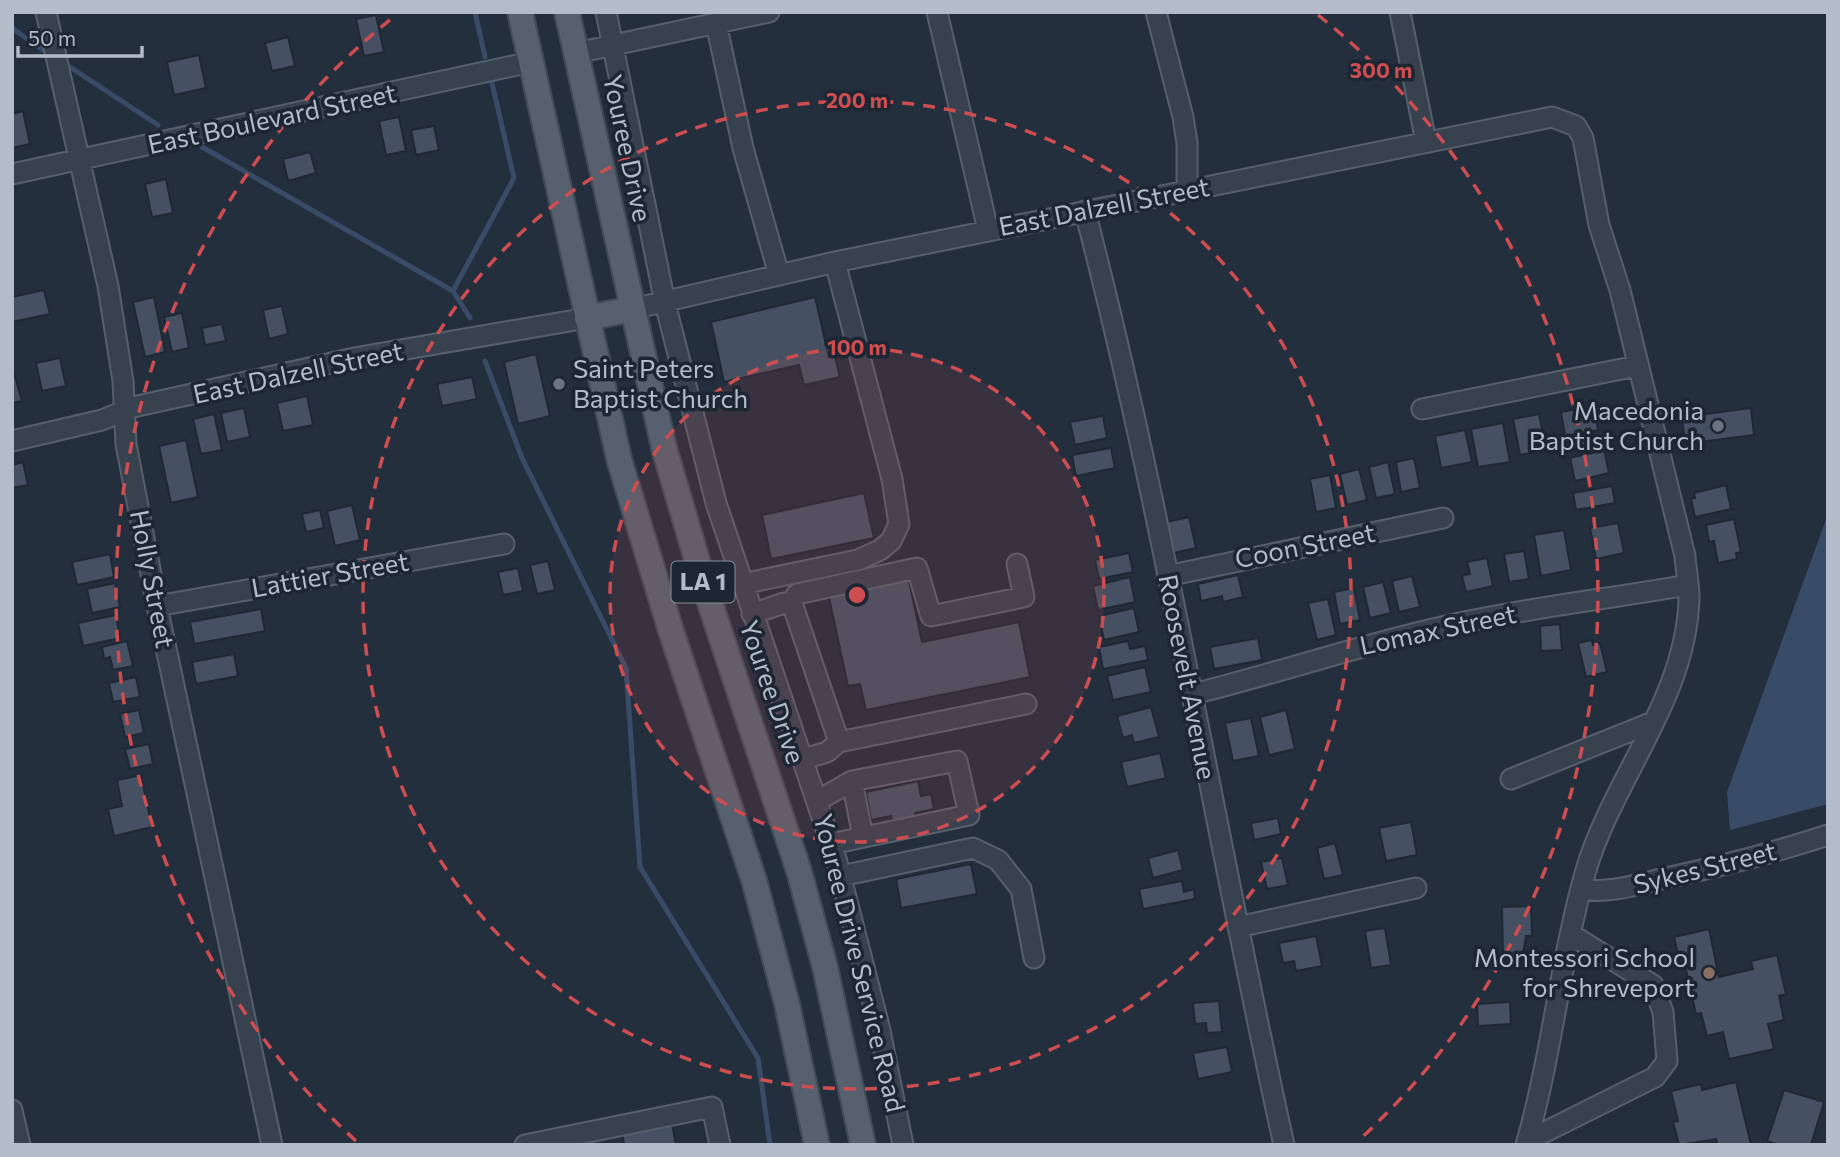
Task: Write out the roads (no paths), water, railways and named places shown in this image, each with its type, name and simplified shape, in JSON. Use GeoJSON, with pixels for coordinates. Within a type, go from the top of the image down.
{"type":"FeatureCollection","features":[{"type":"Feature","properties":{"kind":"main road","name":"LA 1"},"geometry":{"type":"LineString","coordinates":[[520,12],[587,318],[642,543],[726,792],[772,942],[817,1145]]}},
{"type":"Feature","properties":{"kind":"main road","name":"Youree Drive"},"geometry":{"type":"LineString","coordinates":[[567,12],[632,309],[682,514],[799,871],[825,967],[863,1145]]}},
{"type":"Feature","properties":{"kind":"main road"},"geometry":{"type":"LineString","coordinates":[[587,318],[632,309]]}},
{"type":"Feature","properties":{"kind":"street","name":"Holly Street"},"geometry":{"type":"LineString","coordinates":[[46,12],[116,328],[123,381],[126,444],[157,606],[272,1145]]}},
{"type":"Feature","properties":{"kind":"street","name":"Youree Drive Service Road"},"geometry":{"type":"LineString","coordinates":[[606,12],[665,303],[716,503],[841,876],[879,1026],[903,1145]]}},
{"type":"Feature","properties":{"kind":"street"},"geometry":{"type":"LineString","coordinates":[[576,53],[769,12]]}},
{"type":"Feature","properties":{"kind":"street"},"geometry":{"type":"LineString","coordinates":[[937,12],[988,230]]}},
{"type":"Feature","properties":{"kind":"street"},"geometry":{"type":"LineString","coordinates":[[1156,12],[1183,117],[1187,190]]}},
{"type":"Feature","properties":{"kind":"street"},"geometry":{"type":"LineString","coordinates":[[1400,12],[1426,142]]}},
{"type":"Feature","properties":{"kind":"street"},"geometry":{"type":"LineString","coordinates":[[716,23],[743,148],[779,275]]}},
{"type":"Feature","properties":{"kind":"street","name":"East Boulevard Street"},"geometry":{"type":"LineString","coordinates":[[12,174],[531,62]]}},
{"type":"Feature","properties":{"kind":"street","name":"East Dalzell Street"},"geometry":{"type":"LineString","coordinates":[[632,309],[835,261],[1552,117],[1576,126],[1583,138],[1599,225],[1620,290],[1637,366]]}},
{"type":"Feature","properties":{"kind":"street","name":"Roosevelt Avenue"},"geometry":{"type":"LineString","coordinates":[[1085,211],[1193,694],[1284,1145]]}},
{"type":"Feature","properties":{"kind":"street"},"geometry":{"type":"LineString","coordinates":[[742,584],[858,560],[880,550],[891,541],[899,524],[892,478],[835,261]]}},
{"type":"Feature","properties":{"kind":"street","name":"East Dalzell Street"},"geometry":{"type":"LineString","coordinates":[[12,441],[102,420],[123,411],[354,358],[587,318]]}},
{"type":"Feature","properties":{"kind":"street"},"geometry":{"type":"LineString","coordinates":[[1422,409],[1637,366],[1685,556],[1688,585],[1686,628],[1666,692],[1595,841],[1582,889],[1527,1143]]}},
{"type":"Feature","properties":{"kind":"street","name":"Coon Street"},"geometry":{"type":"LineString","coordinates":[[1167,576],[1443,518]]}},
{"type":"Feature","properties":{"kind":"street","name":"Lattier Street"},"geometry":{"type":"LineString","coordinates":[[157,606],[504,544]]}},
{"type":"Feature","properties":{"kind":"street"},"geometry":{"type":"LineString","coordinates":[[752,614],[790,603],[797,594],[917,568],[924,584],[931,616],[1024,597],[1017,564]]}},
{"type":"Feature","properties":{"kind":"street","name":"Lomax Street"},"geometry":{"type":"LineString","coordinates":[[1193,694],[1293,668],[1351,648],[1448,625],[1688,585]]}},
{"type":"Feature","properties":{"kind":"street"},"geometry":{"type":"LineString","coordinates":[[790,603],[839,742]]}},
{"type":"Feature","properties":{"kind":"street"},"geometry":{"type":"LineString","coordinates":[[803,760],[827,752],[839,742],[1026,704]]}},
{"type":"Feature","properties":{"kind":"street"},"geometry":{"type":"LineString","coordinates":[[1511,779],[1653,722]]}},
{"type":"Feature","properties":{"kind":"street"},"geometry":{"type":"LineString","coordinates":[[817,801],[852,782],[957,761],[969,814],[831,844]]}},
{"type":"Feature","properties":{"kind":"street"},"geometry":{"type":"LineString","coordinates":[[852,782],[863,837]]}},
{"type":"Feature","properties":{"kind":"street"},"geometry":{"type":"LineString","coordinates":[[910,827],[917,859]]}},
{"type":"Feature","properties":{"kind":"street","name":"Sykes Street"},"geometry":{"type":"LineString","coordinates":[[1582,889],[1596,892],[1663,879],[1734,863],[1828,835]]}},
{"type":"Feature","properties":{"kind":"street"},"geometry":{"type":"LineString","coordinates":[[841,876],[973,848],[998,860],[1021,889],[1034,958]]}},
{"type":"Feature","properties":{"kind":"street"},"geometry":{"type":"LineString","coordinates":[[1238,927],[1416,888]]}},
{"type":"Feature","properties":{"kind":"street"},"geometry":{"type":"LineString","coordinates":[[1527,1143],[1656,1077],[1667,1060],[1663,1013],[1653,985],[1572,934]]}},
{"type":"Feature","properties":{"kind":"street"},"geometry":{"type":"LineString","coordinates":[[525,1145],[571,1141],[712,1107],[720,1145]]}},
{"type":"Feature","properties":{"kind":"street"},"geometry":{"type":"LineString","coordinates":[[12,1110],[20,1145]]}},
{"type":"Feature","properties":{"kind":"water"},"geometry":{"type":"Polygon","coordinates":[[[1828,514],[1828,804],[1730,830],[1727,792],[1828,514]]]}},
{"type":"Feature","properties":{"kind":"waterway"},"geometry":{"type":"LineString","coordinates":[[475,12],[485,57]]}},
{"type":"Feature","properties":{"kind":"waterway"},"geometry":{"type":"LineString","coordinates":[[12,28],[43,50]]}},
{"type":"Feature","properties":{"kind":"waterway"},"geometry":{"type":"LineString","coordinates":[[70,67],[158,125]]}},
{"type":"Feature","properties":{"kind":"waterway"},"geometry":{"type":"LineString","coordinates":[[453,291],[514,178],[492,83]]}},
{"type":"Feature","properties":{"kind":"waterway"},"geometry":{"type":"LineString","coordinates":[[202,147],[453,291],[470,318]]}},
{"type":"Feature","properties":{"kind":"waterway"},"geometry":{"type":"LineString","coordinates":[[485,361],[522,458],[626,668],[640,867],[758,1058],[770,1145]]}},
{"type":"Feature","properties":{"kind":"place","name":"Saint Peters Baptist Church"},"geometry":{"type":"Point","coordinates":[559,384]}},
{"type":"Feature","properties":{"kind":"place","name":"Macedonia Baptist Church"},"geometry":{"type":"Point","coordinates":[1718,426]}},
{"type":"Feature","properties":{"kind":"place","name":"Montessori School for Shreveport"},"geometry":{"type":"Point","coordinates":[1709,973]}}]}
